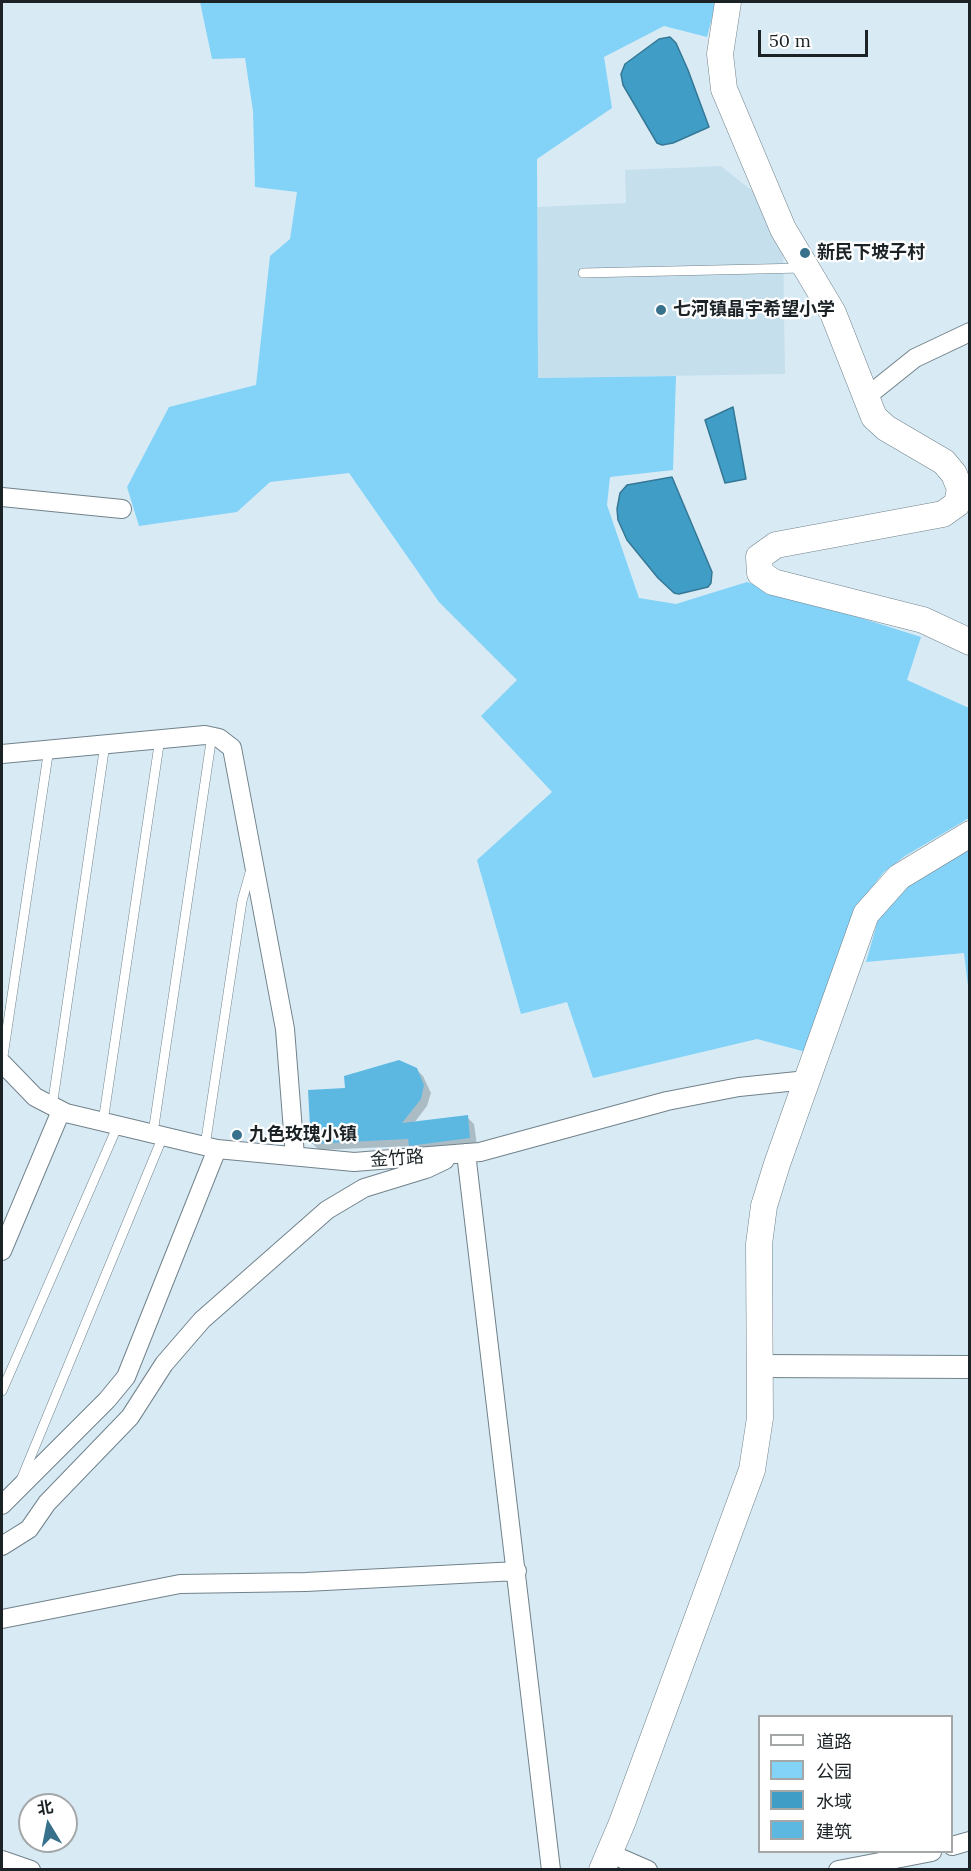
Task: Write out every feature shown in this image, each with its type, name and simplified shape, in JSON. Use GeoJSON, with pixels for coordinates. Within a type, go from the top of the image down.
{"type":"FeatureCollection","features":[{"type":"Feature","properties":{"kind":"main road"},"geometry":{"type":"LineString","coordinates":[[728,2],[720,54],[723,88],[783,229],[833,313],[874,417],[886,428],[962,475],[959,500],[949,512],[777,544],[762,552],[758,568],[763,577],[773,582],[922,620],[969,642]]}},
{"type":"Feature","properties":{"kind":"main road"},"geometry":{"type":"LineString","coordinates":[[606,1861],[752,1470],[759,1432],[761,1225],[769,1184],[866,914],[899,877],[969,834]]}},
{"type":"Feature","properties":{"kind":"street"},"geometry":{"type":"LineString","coordinates":[[865,398],[915,358],[969,332]]}},
{"type":"Feature","properties":{"kind":"street"},"geometry":{"type":"LineString","coordinates":[[2,497],[122,509]]}},
{"type":"Feature","properties":{"kind":"street"},"geometry":{"type":"LineString","coordinates":[[2,754],[212,735],[232,748],[285,1029],[295,1156]]}},
{"type":"Feature","properties":{"kind":"street","name":"金竹路"},"geometry":{"type":"LineString","coordinates":[[2,1063],[35,1097],[56,1109],[211,1147],[354,1162],[462,1153],[695,1095],[807,1080]]}},
{"type":"Feature","properties":{"kind":"street"},"geometry":{"type":"LineString","coordinates":[[2,1251],[56,1109]]}},
{"type":"Feature","properties":{"kind":"street"},"geometry":{"type":"LineString","coordinates":[[2,1505],[126,1377],[211,1147]]}},
{"type":"Feature","properties":{"kind":"street"},"geometry":{"type":"LineString","coordinates":[[2,1546],[29,1530],[47,1503],[130,1417],[164,1364],[202,1320],[327,1210],[364,1188],[426,1169],[462,1153],[517,1571],[551,1869]]}},
{"type":"Feature","properties":{"kind":"street"},"geometry":{"type":"LineString","coordinates":[[759,1366],[969,1367]]}},
{"type":"Feature","properties":{"kind":"street"},"geometry":{"type":"LineString","coordinates":[[2,1620],[180,1584],[306,1582],[517,1571]]}},
{"type":"Feature","properties":{"kind":"street"},"geometry":{"type":"LineString","coordinates":[[953,1845],[969,1841]]}},
{"type":"Feature","properties":{"kind":"street"},"geometry":{"type":"LineString","coordinates":[[838,1869],[922,1853]]}},
{"type":"Feature","properties":{"kind":"street"},"geometry":{"type":"LineString","coordinates":[[2,1860],[31,1869]]}},
{"type":"Feature","properties":{"kind":"street"},"geometry":{"type":"LineString","coordinates":[[606,1861],[648,1869]]}},
{"type":"Feature","properties":{"kind":"lane"},"geometry":{"type":"LineString","coordinates":[[583,273],[807,268]]}},
{"type":"Feature","properties":{"kind":"lane"},"geometry":{"type":"LineString","coordinates":[[21,1486],[21,1476],[158,1135],[212,735]]}},
{"type":"Feature","properties":{"kind":"lane"},"geometry":{"type":"LineString","coordinates":[[2,1391],[110,1123],[160,738]]}},
{"type":"Feature","properties":{"kind":"lane"},"geometry":{"type":"LineString","coordinates":[[56,1109],[105,743]]}},
{"type":"Feature","properties":{"kind":"lane"},"geometry":{"type":"LineString","coordinates":[[2,1063],[49,748]]}},
{"type":"Feature","properties":{"kind":"lane"},"geometry":{"type":"LineString","coordinates":[[211,1147],[242,901],[253,861]]}},
{"type":"Feature","properties":{"kind":"shaded area","name":"七河镇晶宇希望小学"},"geometry":{"type":"Polygon","coordinates":[[[721,166],[765,201],[783,245],[785,374],[538,378],[537,207],[626,203],[625,170],[721,166]]]}},
{"type":"Feature","properties":{"kind":"green space"},"geometry":{"type":"Polygon","coordinates":[[[200,2],[716,2],[707,37],[664,26],[604,57],[612,108],[537,159],[538,378],[676,376],[673,470],[610,477],[607,505],[639,598],[676,604],[747,582],[921,637],[907,680],[969,708],[969,818],[905,856],[884,872],[868,892],[806,1052],[757,1039],[593,1078],[567,1002],[521,1014],[477,860],[552,792],[481,716],[517,680],[439,602],[349,473],[270,482],[237,512],[139,526],[127,487],[169,407],[256,385],[270,256],[290,239],[297,192],[255,187],[253,111],[245,58],[212,59],[200,2]]]}},
{"type":"Feature","properties":{"kind":"green space"},"geometry":{"type":"Polygon","coordinates":[[[969,842],[969,994],[964,953],[866,962],[878,920],[890,901],[937,862],[969,842]]]}},
{"type":"Feature","properties":{"kind":"water"},"geometry":{"type":"Polygon","coordinates":[[[670,37],[676,43],[688,70],[709,127],[673,143],[662,145],[657,143],[623,85],[621,74],[625,64],[659,39],[670,37]]]}},
{"type":"Feature","properties":{"kind":"water"},"geometry":{"type":"Polygon","coordinates":[[[733,407],[746,479],[725,483],[705,420],[733,407]]]}},
{"type":"Feature","properties":{"kind":"water"},"geometry":{"type":"Polygon","coordinates":[[[672,477],[712,572],[711,583],[708,587],[679,594],[674,593],[658,578],[627,540],[618,520],[617,509],[620,493],[627,485],[672,477]]]}},
{"type":"Feature","properties":{"kind":"building"},"geometry":{"type":"Polygon","coordinates":[[[399,1060],[417,1068],[424,1085],[421,1099],[402,1123],[468,1115],[470,1138],[409,1146],[408,1139],[311,1144],[308,1090],[345,1088],[344,1076],[399,1060]]]}},
{"type":"Feature","properties":{"kind":"place","name":"新民下坡子村"},"geometry":{"type":"Point","coordinates":[805,253]}},
{"type":"Feature","properties":{"kind":"place","name":"七河镇晶宇希望小学"},"geometry":{"type":"Point","coordinates":[661,310]}},
{"type":"Feature","properties":{"kind":"place","name":"九色玫瑰小镇"},"geometry":{"type":"Point","coordinates":[237,1135]}}]}
